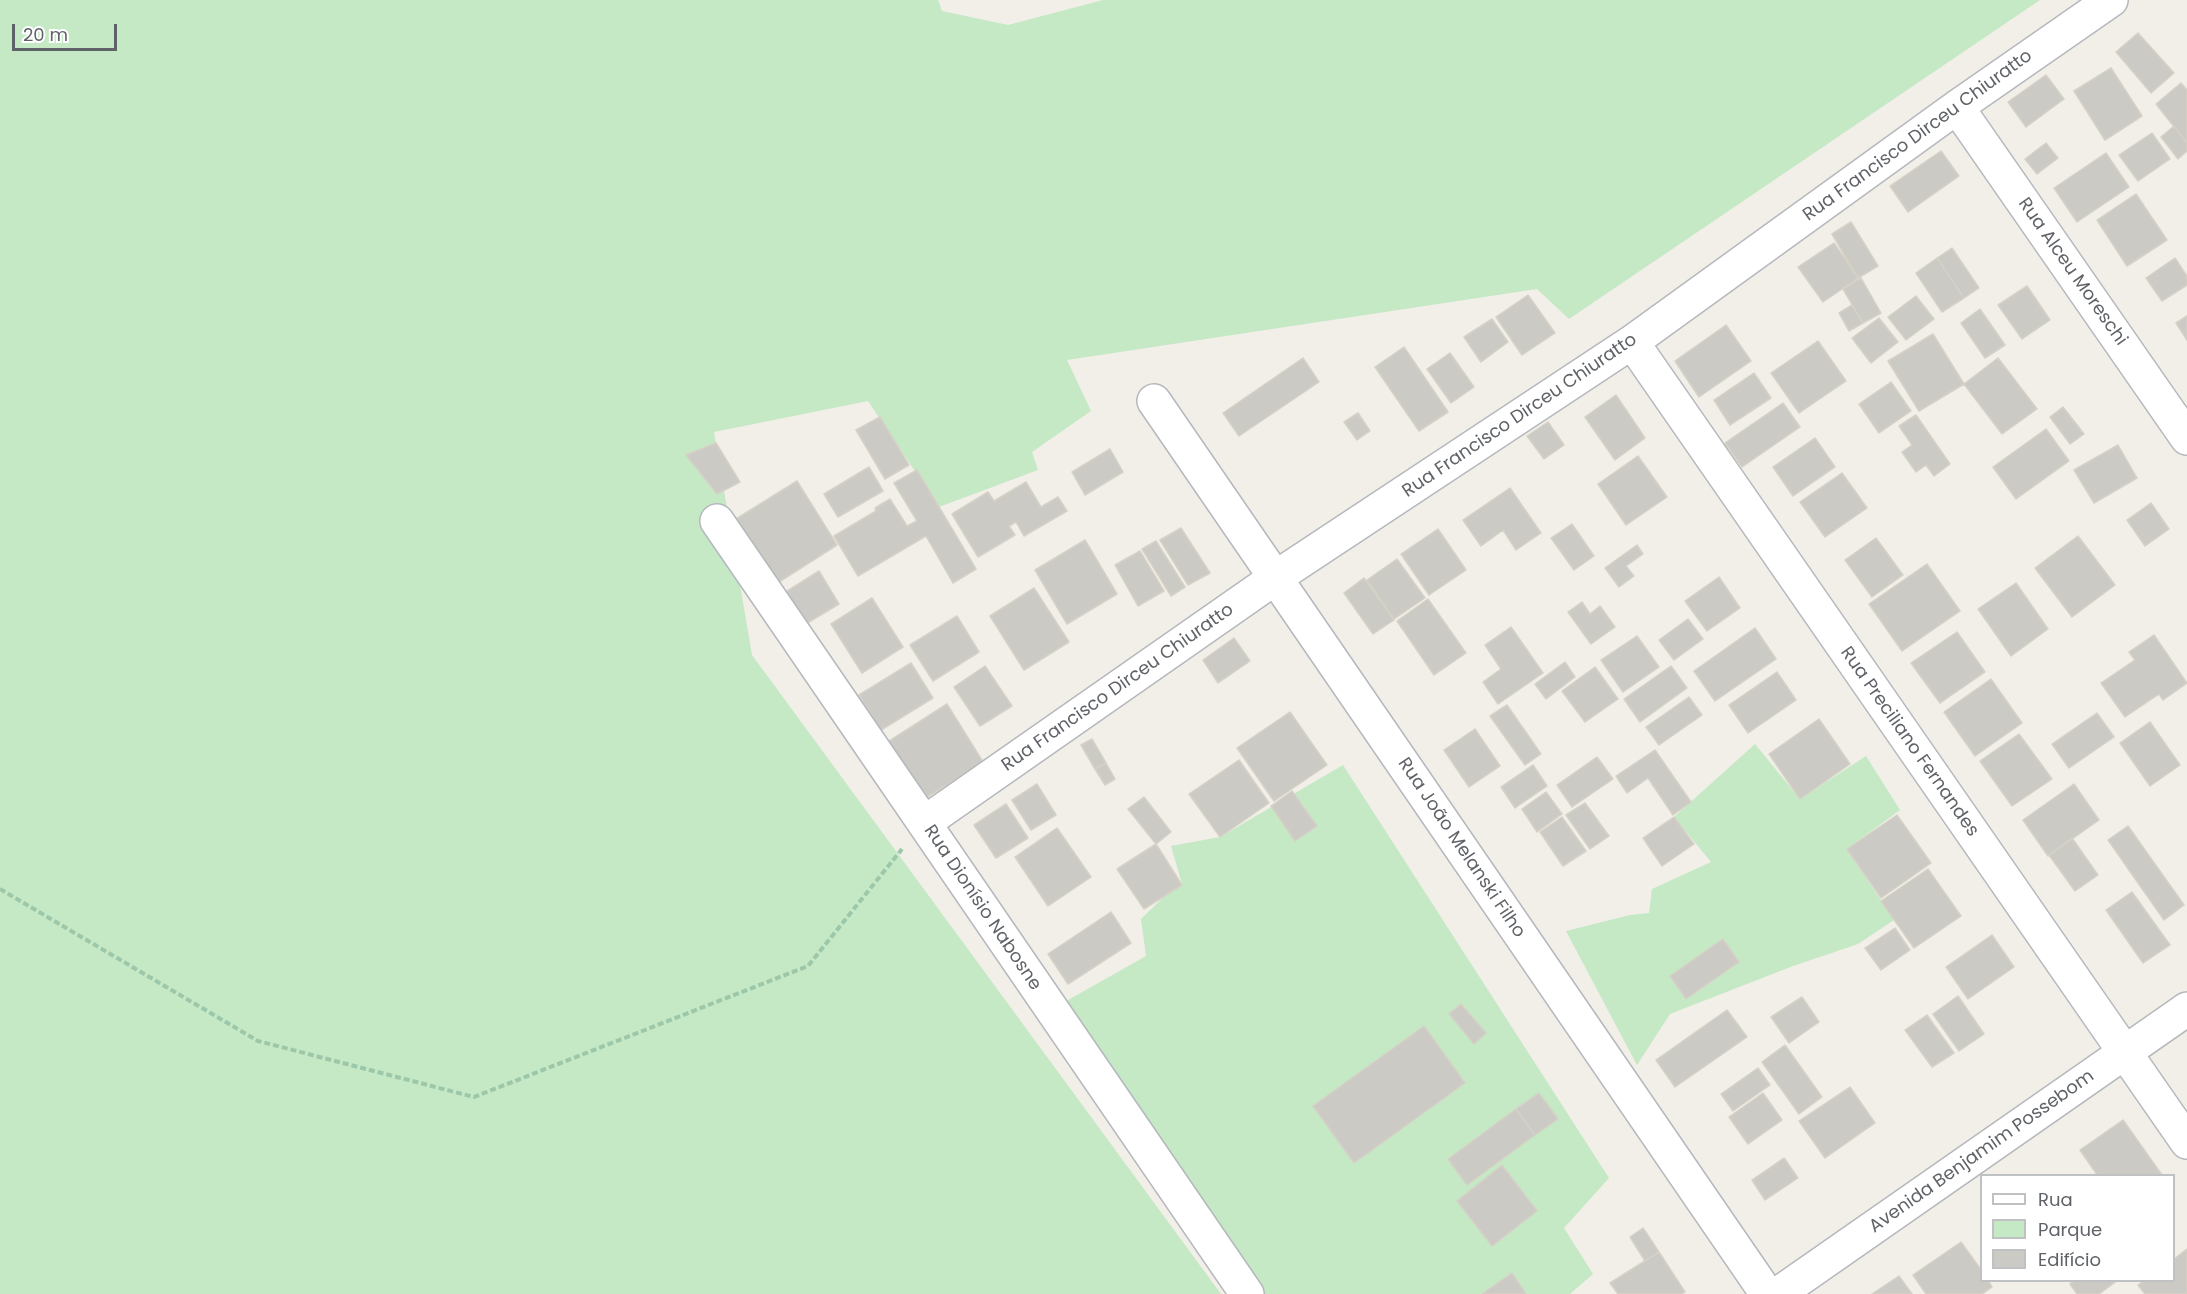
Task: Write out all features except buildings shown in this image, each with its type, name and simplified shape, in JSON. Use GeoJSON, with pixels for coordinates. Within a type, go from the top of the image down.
{"type":"FeatureCollection","features":[{"type":"Feature","properties":{"kind":"street","name":"Rua Francisco Dirceu Chiuratto"},"geometry":{"type":"LineString","coordinates":[[924,823],[1275,578],[1632,342],[1958,107],[2111,0]]}},
{"type":"Feature","properties":{"kind":"street","name":"Rua Alceu Moreschi"},"geometry":{"type":"LineString","coordinates":[[1958,107],[2187,438]]}},
{"type":"Feature","properties":{"kind":"street","name":"Rua Preciliano Fernandes"},"geometry":{"type":"LineString","coordinates":[[1632,342],[2187,1142]]}},
{"type":"Feature","properties":{"kind":"street","name":"Rua João Melanski Filho"},"geometry":{"type":"LineString","coordinates":[[1154,401],[1767,1294]]}},
{"type":"Feature","properties":{"kind":"street","name":"Rua Dionísio Nabosne"},"geometry":{"type":"LineString","coordinates":[[717,521],[1247,1294]]}},
{"type":"Feature","properties":{"kind":"street","name":"Avenida Benjamim Possebom"},"geometry":{"type":"LineString","coordinates":[[1778,1294],[2187,1009]]}},
{"type":"Feature","properties":{"kind":"path"},"geometry":{"type":"LineString","coordinates":[[0,889],[258,1041],[474,1097],[808,966],[924,823]]}},
{"type":"Feature","properties":{"kind":"green space"},"geometry":{"type":"Polygon","coordinates":[[[0,0],[938,0],[942,11],[1008,25],[1103,0],[2040,0],[1569,319],[1537,289],[1067,360],[1091,411],[1032,452],[1038,470],[939,507],[868,401],[714,432],[752,655],[1221,1294],[0,1294],[0,0]]]}},
{"type":"Feature","properties":{"kind":"green space"},"geometry":{"type":"Polygon","coordinates":[[[1755,744],[1800,799],[1866,756],[1900,810],[1847,849],[1894,920],[1858,944],[1793,966],[1670,1014],[1637,1065],[1566,931],[1630,915],[1649,913],[1652,889],[1711,862],[1674,817],[1755,744]]]}},
{"type":"Feature","properties":{"kind":"green space"},"geometry":{"type":"Polygon","coordinates":[[[1343,765],[1609,1178],[1564,1228],[1593,1274],[1570,1294],[1261,1294],[1061,1004],[1146,956],[1141,919],[1168,893],[1182,884],[1171,846],[1220,837],[1343,765]]]}}]}
